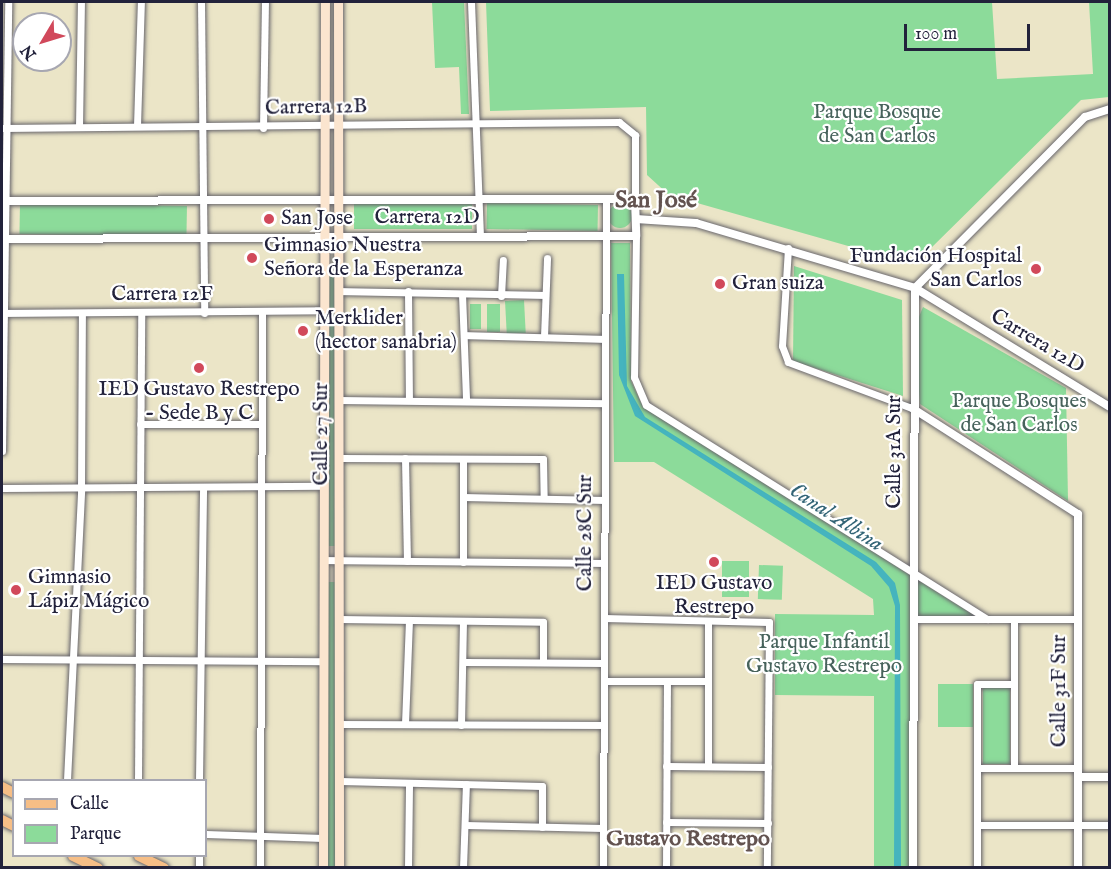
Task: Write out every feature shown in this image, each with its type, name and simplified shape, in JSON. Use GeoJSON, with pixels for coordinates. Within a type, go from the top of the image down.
{"type":"FeatureCollection","features":[{"type":"Feature","properties":{"kind":"main road","name":"Calle 27 Sur"},"geometry":{"type":"LineString","coordinates":[[323,867],[325,2]]}},
{"type":"Feature","properties":{"kind":"main road","name":"Calle 27 Sur"},"geometry":{"type":"LineString","coordinates":[[338,2],[339,291],[342,400],[339,867]]}},
{"type":"Feature","properties":{"kind":"main road"},"geometry":{"type":"LineString","coordinates":[[77,857],[98,867]]}},
{"type":"Feature","properties":{"kind":"main road"},"geometry":{"type":"LineString","coordinates":[[143,857],[164,867]]}},
{"type":"Feature","properties":{"kind":"street"},"geometry":{"type":"LineString","coordinates":[[2,451],[8,2]]}},
{"type":"Feature","properties":{"kind":"street"},"geometry":{"type":"LineString","coordinates":[[79,127],[81,2]]}},
{"type":"Feature","properties":{"kind":"street"},"geometry":{"type":"LineString","coordinates":[[137,126],[141,2]]}},
{"type":"Feature","properties":{"kind":"street"},"geometry":{"type":"LineString","coordinates":[[201,2],[205,128],[202,241],[204,313]]}},
{"type":"Feature","properties":{"kind":"street"},"geometry":{"type":"LineString","coordinates":[[263,128],[266,2]]}},
{"type":"Feature","properties":{"kind":"street"},"geometry":{"type":"LineString","coordinates":[[471,2],[479,125],[480,235]]}},
{"type":"Feature","properties":{"kind":"street"},"geometry":{"type":"LineString","coordinates":[[915,288],[1095,111],[1110,109]]}},
{"type":"Feature","properties":{"kind":"street","name":"Carrera 12B"},"geometry":{"type":"LineString","coordinates":[[5,128],[137,126],[263,128],[324,125],[630,126],[635,135],[635,200]]}},
{"type":"Feature","properties":{"kind":"street","name":"Carrera 12D"},"geometry":{"type":"LineString","coordinates":[[5,201],[203,203],[480,199],[635,200]]}},
{"type":"Feature","properties":{"kind":"street","name":"Calle 28C Sur"},"geometry":{"type":"LineString","coordinates":[[603,867],[606,200]]}},
{"type":"Feature","properties":{"kind":"street"},"geometry":{"type":"LineString","coordinates":[[635,200],[634,377],[641,398],[661,417],[987,619]]}},
{"type":"Feature","properties":{"kind":"street","name":"Carrera 12D"},"geometry":{"type":"LineString","coordinates":[[636,219],[696,223],[788,248],[915,288],[1110,407]]}},
{"type":"Feature","properties":{"kind":"street","name":"Carrera 12D"},"geometry":{"type":"LineString","coordinates":[[5,239],[202,241],[339,236],[636,236]]}},
{"type":"Feature","properties":{"kind":"street"},"geometry":{"type":"LineString","coordinates":[[788,248],[782,346],[788,362],[912,408]]}},
{"type":"Feature","properties":{"kind":"street"},"geometry":{"type":"LineString","coordinates":[[544,337],[547,258]]}},
{"type":"Feature","properties":{"kind":"street"},"geometry":{"type":"LineString","coordinates":[[501,296],[503,260]]}},
{"type":"Feature","properties":{"kind":"street","name":"Calle 31A Sur"},"geometry":{"type":"LineString","coordinates":[[913,867],[912,408],[915,288]]}},
{"type":"Feature","properties":{"kind":"street"},"geometry":{"type":"LineString","coordinates":[[339,291],[408,291],[501,296],[544,295]]}},
{"type":"Feature","properties":{"kind":"street"},"geometry":{"type":"LineString","coordinates":[[408,291],[409,400]]}},
{"type":"Feature","properties":{"kind":"street"},"geometry":{"type":"LineString","coordinates":[[462,294],[466,400]]}},
{"type":"Feature","properties":{"kind":"street","name":"Carrera 12F"},"geometry":{"type":"LineString","coordinates":[[4,313],[262,314],[323,310]]}},
{"type":"Feature","properties":{"kind":"street"},"geometry":{"type":"LineString","coordinates":[[67,779],[81,490],[82,314]]}},
{"type":"Feature","properties":{"kind":"street"},"geometry":{"type":"LineString","coordinates":[[138,779],[141,314]]}},
{"type":"Feature","properties":{"kind":"street"},"geometry":{"type":"LineString","coordinates":[[260,867],[262,314]]}},
{"type":"Feature","properties":{"kind":"street"},"geometry":{"type":"LineString","coordinates":[[464,335],[604,339]]}},
{"type":"Feature","properties":{"kind":"street"},"geometry":{"type":"LineString","coordinates":[[342,400],[605,402]]}},
{"type":"Feature","properties":{"kind":"street","name":"Calle 31F Sur"},"geometry":{"type":"LineString","coordinates":[[912,408],[1078,514],[1078,867]]}},
{"type":"Feature","properties":{"kind":"street"},"geometry":{"type":"LineString","coordinates":[[140,424],[261,424]]}},
{"type":"Feature","properties":{"kind":"street"},"geometry":{"type":"LineString","coordinates":[[340,458],[543,459],[544,498]]}},
{"type":"Feature","properties":{"kind":"street"},"geometry":{"type":"LineString","coordinates":[[405,458],[407,561]]}},
{"type":"Feature","properties":{"kind":"street"},"geometry":{"type":"LineString","coordinates":[[463,459],[463,561]]}},
{"type":"Feature","properties":{"kind":"street"},"geometry":{"type":"LineString","coordinates":[[2,488],[81,490],[324,486]]}},
{"type":"Feature","properties":{"kind":"street"},"geometry":{"type":"LineString","coordinates":[[200,779],[204,488]]}},
{"type":"Feature","properties":{"kind":"street"},"geometry":{"type":"LineString","coordinates":[[463,497],[604,500]]}},
{"type":"Feature","properties":{"kind":"street"},"geometry":{"type":"LineString","coordinates":[[323,560],[603,563]]}},
{"type":"Feature","properties":{"kind":"street"},"geometry":{"type":"LineString","coordinates":[[604,618],[769,622],[767,867]]}},
{"type":"Feature","properties":{"kind":"street"},"geometry":{"type":"LineString","coordinates":[[339,619],[543,622],[543,662]]}},
{"type":"Feature","properties":{"kind":"street"},"geometry":{"type":"LineString","coordinates":[[914,619],[1078,619]]}},
{"type":"Feature","properties":{"kind":"street"},"geometry":{"type":"LineString","coordinates":[[1014,619],[1014,768]]}},
{"type":"Feature","properties":{"kind":"street"},"geometry":{"type":"LineString","coordinates":[[405,724],[409,620]]}},
{"type":"Feature","properties":{"kind":"street"},"geometry":{"type":"LineString","coordinates":[[461,724],[463,621]]}},
{"type":"Feature","properties":{"kind":"street"},"geometry":{"type":"LineString","coordinates":[[708,621],[708,766]]}},
{"type":"Feature","properties":{"kind":"street"},"geometry":{"type":"LineString","coordinates":[[2,659],[262,662],[323,660]]}},
{"type":"Feature","properties":{"kind":"street"},"geometry":{"type":"LineString","coordinates":[[464,662],[604,663]]}},
{"type":"Feature","properties":{"kind":"street"},"geometry":{"type":"LineString","coordinates":[[604,681],[708,681]]}},
{"type":"Feature","properties":{"kind":"street"},"geometry":{"type":"LineString","coordinates":[[666,867],[667,681]]}},
{"type":"Feature","properties":{"kind":"street"},"geometry":{"type":"LineString","coordinates":[[977,867],[977,684],[1014,684]]}},
{"type":"Feature","properties":{"kind":"street"},"geometry":{"type":"LineString","coordinates":[[341,724],[603,725]]}},
{"type":"Feature","properties":{"kind":"street"},"geometry":{"type":"LineString","coordinates":[[666,766],[768,767]]}},
{"type":"Feature","properties":{"kind":"street"},"geometry":{"type":"LineString","coordinates":[[977,768],[1078,772],[1110,777]]}},
{"type":"Feature","properties":{"kind":"street"},"geometry":{"type":"LineString","coordinates":[[340,781],[542,786],[542,827]]}},
{"type":"Feature","properties":{"kind":"street"},"geometry":{"type":"LineString","coordinates":[[408,867],[409,783]]}},
{"type":"Feature","properties":{"kind":"street"},"geometry":{"type":"LineString","coordinates":[[463,867],[466,784]]}},
{"type":"Feature","properties":{"kind":"street"},"geometry":{"type":"LineString","coordinates":[[666,822],[768,823]]}},
{"type":"Feature","properties":{"kind":"street"},"geometry":{"type":"LineString","coordinates":[[465,825],[603,828]]}},
{"type":"Feature","properties":{"kind":"street"},"geometry":{"type":"LineString","coordinates":[[977,825],[1110,825]]}},
{"type":"Feature","properties":{"kind":"street"},"geometry":{"type":"LineString","coordinates":[[207,834],[323,838]]}},
{"type":"Feature","properties":{"kind":"green space"},"geometry":{"type":"Polygon","coordinates":[[[432,2],[464,2],[469,114],[461,114],[459,67],[435,68],[432,2]]]}},
{"type":"Feature","properties":{"kind":"green space","name":"Parque Bosque de San Carlos"},"geometry":{"type":"Polygon","coordinates":[[[486,2],[992,2],[997,79],[1093,74],[1089,2],[1109,2],[1109,97],[1081,100],[929,250],[887,257],[669,195],[647,175],[646,107],[490,111],[486,2]]]}},
{"type":"Feature","properties":{"kind":"green space"},"geometry":{"type":"Polygon","coordinates":[[[20,203],[187,206],[186,237],[19,234],[20,203]]]}},
{"type":"Feature","properties":{"kind":"green space"},"geometry":{"type":"Polygon","coordinates":[[[487,203],[598,205],[598,231],[487,229],[487,203]]]}},
{"type":"Feature","properties":{"kind":"green space"},"geometry":{"type":"Polygon","coordinates":[[[354,204],[472,204],[472,229],[354,229],[354,204]]]}},
{"type":"Feature","properties":{"kind":"green space"},"geometry":{"type":"Polygon","coordinates":[[[620,204],[629,207],[632,216],[629,225],[620,228],[611,225],[608,216],[611,207],[620,204]]]}},
{"type":"Feature","properties":{"kind":"green space","name":"Parque Infantil Gustavo Restrepo"},"geometry":{"type":"Polygon","coordinates":[[[611,243],[630,243],[631,381],[643,407],[975,616],[911,616],[909,867],[874,867],[874,696],[775,695],[775,614],[874,615],[873,599],[654,462],[614,462],[611,243]]]}},
{"type":"Feature","properties":{"kind":"green space"},"geometry":{"type":"Polygon","coordinates":[[[794,266],[902,300],[903,396],[793,361],[794,266]]]}},
{"type":"Feature","properties":{"kind":"green space"},"geometry":{"type":"Polygon","coordinates":[[[328,269],[336,280],[336,546],[327,546],[328,269]]]}},
{"type":"Feature","properties":{"kind":"green space"},"geometry":{"type":"Polygon","coordinates":[[[524,300],[526,333],[507,334],[505,301],[524,300]]]}},
{"type":"Feature","properties":{"kind":"green space"},"geometry":{"type":"Polygon","coordinates":[[[470,304],[481,304],[481,329],[470,329],[470,304]]]}},
{"type":"Feature","properties":{"kind":"green space"},"geometry":{"type":"Polygon","coordinates":[[[487,304],[500,304],[500,332],[487,332],[487,304]]]}},
{"type":"Feature","properties":{"kind":"green space","name":"Parque Bosques de San Carlos"},"geometry":{"type":"Polygon","coordinates":[[[923,307],[1066,388],[1068,501],[920,404],[914,329],[923,307]]]}},
{"type":"Feature","properties":{"kind":"green space"},"geometry":{"type":"Polygon","coordinates":[[[722,561],[749,561],[749,597],[722,597],[722,561]]]}},
{"type":"Feature","properties":{"kind":"green space"},"geometry":{"type":"Polygon","coordinates":[[[759,565],[783,566],[782,600],[758,599],[759,565]]]}},
{"type":"Feature","properties":{"kind":"green space"},"geometry":{"type":"Polygon","coordinates":[[[327,582],[335,582],[335,868],[327,868],[327,582]]]}},
{"type":"Feature","properties":{"kind":"green space"},"geometry":{"type":"Polygon","coordinates":[[[938,684],[973,684],[973,727],[938,727],[938,684]]]}},
{"type":"Feature","properties":{"kind":"green space"},"geometry":{"type":"Polygon","coordinates":[[[983,687],[1010,687],[1010,764],[983,764],[983,687]]]}},
{"type":"Feature","properties":{"kind":"water"},"geometry":{"type":"Polygon","coordinates":[[[617,274],[624,274],[627,386],[645,417],[876,562],[895,583],[900,605],[901,867],[894,867],[895,606],[889,587],[871,566],[635,416],[619,375],[617,274]]]}},
{"type":"Feature","properties":{"kind":"place","name":"San Jose"},"geometry":{"type":"Point","coordinates":[269,219]}},
{"type":"Feature","properties":{"kind":"place","name":"Gimnasio Nuestra Señora de la Esperanza"},"geometry":{"type":"Point","coordinates":[252,258]}},
{"type":"Feature","properties":{"kind":"place","name":"Fundación Hospital San Carlos"},"geometry":{"type":"Point","coordinates":[1036,269]}},
{"type":"Feature","properties":{"kind":"place","name":"Gran suiza"},"geometry":{"type":"Point","coordinates":[720,284]}},
{"type":"Feature","properties":{"kind":"place","name":"Merklider (hector sanabria)"},"geometry":{"type":"Point","coordinates":[303,331]}},
{"type":"Feature","properties":{"kind":"place","name":"IED Gustavo Restrepo - Sede B y C"},"geometry":{"type":"Point","coordinates":[199,368]}},
{"type":"Feature","properties":{"kind":"place","name":"IED Gustavo Restrepo"},"geometry":{"type":"Point","coordinates":[714,562]}},
{"type":"Feature","properties":{"kind":"place","name":"Gimnasio Lápiz Mágico"},"geometry":{"type":"Point","coordinates":[16,590]}},
{"type":"Feature","properties":{"kind":"district","name":"San José"},"geometry":{"type":"Point","coordinates":[656,201]}},
{"type":"Feature","properties":{"kind":"district","name":"Gustavo Restrepo"},"geometry":{"type":"Point","coordinates":[688,840]}},
{"type":"Feature","properties":{"kind":"water label","name":"Canal Albina"},"geometry":{"type":"Point","coordinates":[836,518]}}]}
